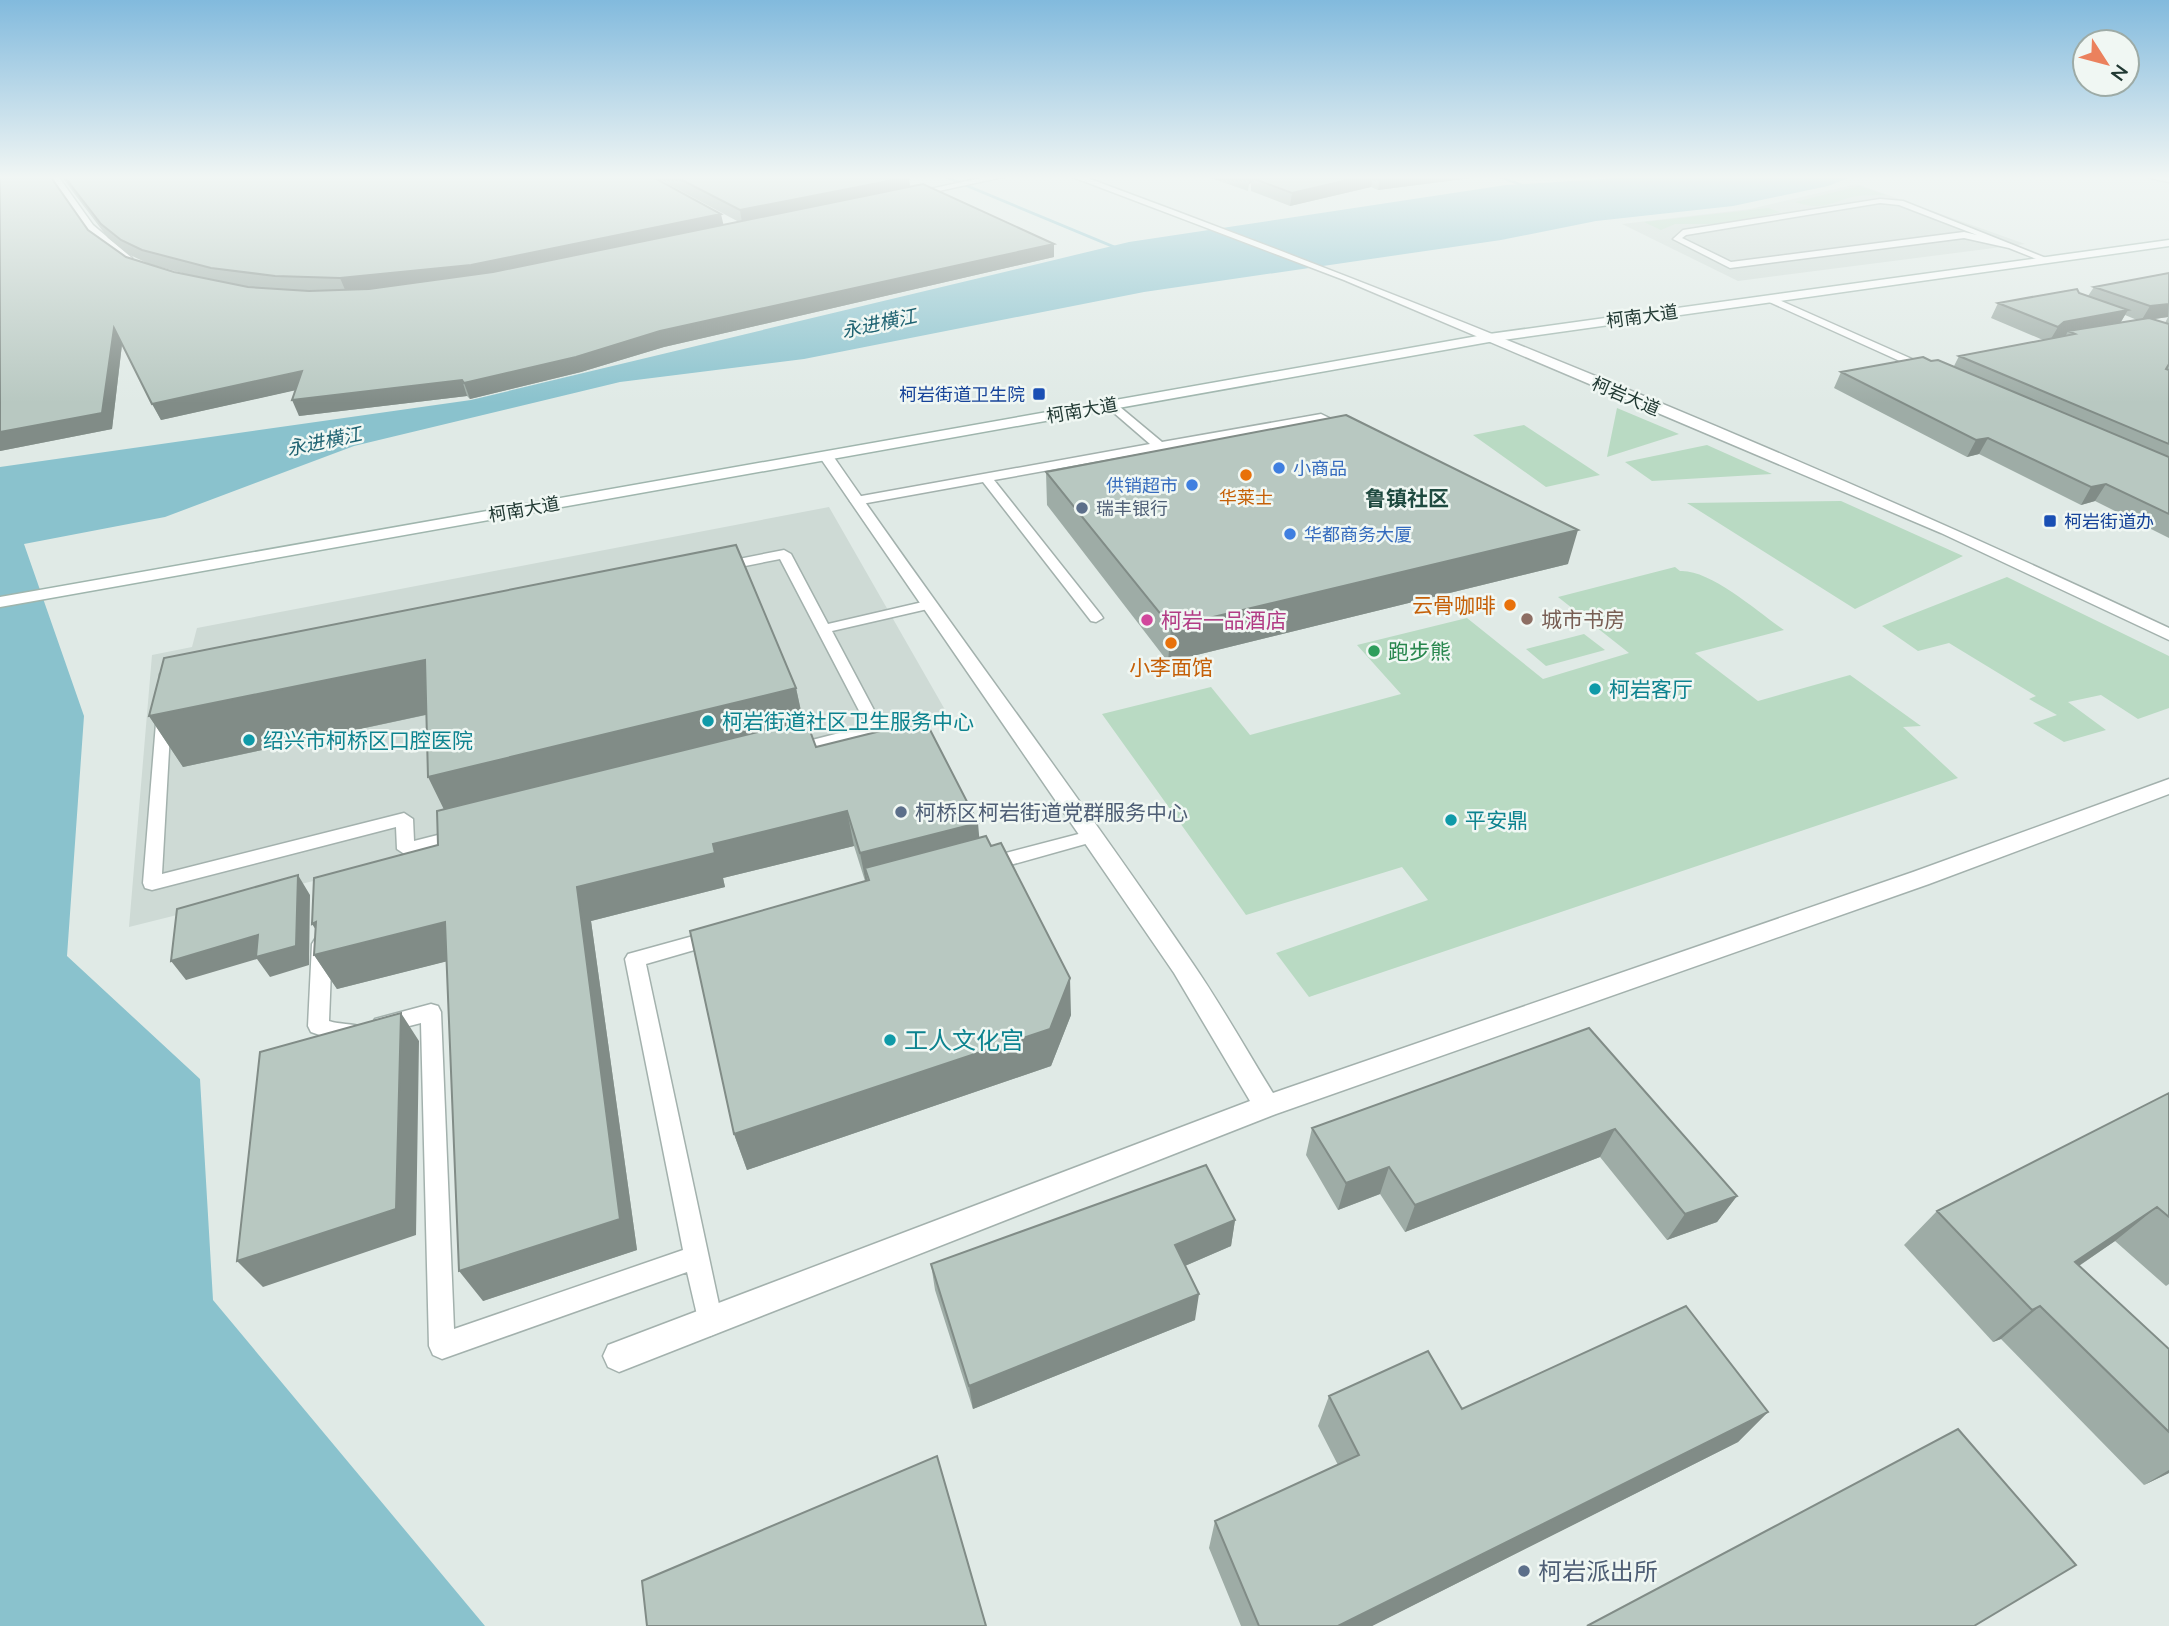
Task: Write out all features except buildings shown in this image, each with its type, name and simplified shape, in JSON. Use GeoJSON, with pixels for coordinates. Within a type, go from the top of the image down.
{"type":"FeatureCollection","features":[{"type":"Feature","properties":{"kind":"street"},"geometry":{"type":"LineString","coordinates":[[116,252],[140,266]]}},
{"type":"Feature","properties":{"kind":"street","name":"柯岩大道"},"geometry":{"type":"LineString","coordinates":[[1280,252],[1947,530],[2169,635]]}},
{"type":"Feature","properties":{"kind":"street","name":"柯南大道"},"geometry":{"type":"LineString","coordinates":[[0,602],[1489,338],[2106,252]]}},
{"type":"Feature","properties":{"kind":"street"},"geometry":{"type":"LineString","coordinates":[[826,456],[927,605],[1014,723],[1090,837],[1182,966],[1267,1106]]}},
{"type":"Feature","properties":{"kind":"street"},"geometry":{"type":"LineString","coordinates":[[619,1356],[1267,1106],[1921,878],[2169,786]]}},
{"type":"Feature","properties":{"kind":"lane"},"geometry":{"type":"LineString","coordinates":[[1703,252],[1730,265],[1832,252]]}},
{"type":"Feature","properties":{"kind":"lane"},"geometry":{"type":"LineString","coordinates":[[2027,252],[2048,260]]}},
{"type":"Feature","properties":{"kind":"lane"},"geometry":{"type":"LineString","coordinates":[[1770,299],[1936,373]]}},
{"type":"Feature","properties":{"kind":"lane"},"geometry":{"type":"LineString","coordinates":[[1110,404],[1159,446]]}},
{"type":"Feature","properties":{"kind":"lane"},"geometry":{"type":"LineString","coordinates":[[856,501],[1321,417],[1358,436]]}},
{"type":"Feature","properties":{"kind":"lane"},"geometry":{"type":"LineString","coordinates":[[986,477],[1096,618]]}},
{"type":"Feature","properties":{"kind":"lane"},"geometry":{"type":"LineString","coordinates":[[784,554],[824,629],[876,729],[406,849],[404,819],[152,883],[165,677],[784,554]]}},
{"type":"Feature","properties":{"kind":"lane"},"geometry":{"type":"LineString","coordinates":[[824,629],[927,605]]}},
{"type":"Feature","properties":{"kind":"lane"},"geometry":{"type":"LineString","coordinates":[[970,869],[1090,837]]}},
{"type":"Feature","properties":{"kind":"lane"},"geometry":{"type":"LineString","coordinates":[[323,923],[318,1026],[346,1035],[430,1012],[442,1346],[696,1257]]}},
{"type":"Feature","properties":{"kind":"lane"},"geometry":{"type":"LineString","coordinates":[[710,1322],[635,959],[729,934]]}},
{"type":"Feature","properties":{"kind":"shaded area"},"geometry":{"type":"Polygon","coordinates":[[[1679,252],[1964,252],[1738,281],[1679,252]]]}},
{"type":"Feature","properties":{"kind":"shaded area"},"geometry":{"type":"Polygon","coordinates":[[[829,507],[952,722],[129,927],[152,655],[192,647],[197,628],[829,507]]]}},
{"type":"Feature","properties":{"kind":"green space"},"geometry":{"type":"Polygon","coordinates":[[[1617,408],[1679,434],[1607,457],[1617,408]]]}},
{"type":"Feature","properties":{"kind":"green space"},"geometry":{"type":"Polygon","coordinates":[[[1524,425],[1600,475],[1546,487],[1473,435],[1524,425]]]}},
{"type":"Feature","properties":{"kind":"green space"},"geometry":{"type":"Polygon","coordinates":[[[1707,445],[1772,474],[1652,481],[1625,462],[1707,445]]]}},
{"type":"Feature","properties":{"kind":"green space"},"geometry":{"type":"Polygon","coordinates":[[[1841,501],[1963,556],[1855,609],[1687,503],[1841,501]]]}},
{"type":"Feature","properties":{"kind":"green space"},"geometry":{"type":"Polygon","coordinates":[[[1675,567],[1719,584],[1784,630],[1695,653],[1758,701],[1850,675],[1921,726],[1903,727],[1958,778],[1309,997],[1276,953],[1428,900],[1402,867],[1246,915],[1102,714],[1211,687],[1250,735],[1401,694],[1357,645],[1467,618],[1543,679],[1629,653],[1558,597],[1675,567]]]}},
{"type":"Feature","properties":{"kind":"green space"},"geometry":{"type":"Polygon","coordinates":[[[2007,577],[2169,656],[2169,708],[2138,719],[2101,695],[2068,702],[2106,730],[2064,742],[2033,723],[2057,715],[2029,699],[2036,696],[1949,643],[1918,651],[1882,626],[2007,577]]]}},
{"type":"Feature","properties":{"kind":"green space"},"geometry":{"type":"Polygon","coordinates":[[[1584,634],[1605,650],[1546,666],[1526,649],[1584,634]]]}},
{"type":"Feature","properties":{"kind":"water","name":"永进横江"},"geometry":{"type":"Polygon","coordinates":[[[1088,252],[1419,252],[1144,292],[804,359],[620,382],[354,446],[165,517],[24,544],[84,716],[67,956],[200,1079],[213,1300],[485,1626],[0,1626],[0,467],[471,400],[1088,252]]]}},
{"type":"Feature","properties":{"kind":"place","name":"柯岩街道卫生院"},"geometry":{"type":"Point","coordinates":[1039,394]}},
{"type":"Feature","properties":{"kind":"place","name":"小商品"},"geometry":{"type":"Point","coordinates":[1279,468]}},
{"type":"Feature","properties":{"kind":"place","name":"华莱士"},"geometry":{"type":"Point","coordinates":[1246,475]}},
{"type":"Feature","properties":{"kind":"place","name":"供销超市"},"geometry":{"type":"Point","coordinates":[1192,485]}},
{"type":"Feature","properties":{"kind":"place","name":"瑞丰银行"},"geometry":{"type":"Point","coordinates":[1082,508]}},
{"type":"Feature","properties":{"kind":"place","name":"柯岩街道办"},"geometry":{"type":"Point","coordinates":[2050,521]}},
{"type":"Feature","properties":{"kind":"place","name":"华都商务大厦"},"geometry":{"type":"Point","coordinates":[1290,534]}},
{"type":"Feature","properties":{"kind":"place","name":"云骨咖啡"},"geometry":{"type":"Point","coordinates":[1510,605]}},
{"type":"Feature","properties":{"kind":"place","name":"城市书房"},"geometry":{"type":"Point","coordinates":[1527,619]}},
{"type":"Feature","properties":{"kind":"place","name":"柯岩一品酒店"},"geometry":{"type":"Point","coordinates":[1147,620]}},
{"type":"Feature","properties":{"kind":"place","name":"小李面馆"},"geometry":{"type":"Point","coordinates":[1171,643]}},
{"type":"Feature","properties":{"kind":"place","name":"跑步熊"},"geometry":{"type":"Point","coordinates":[1374,651]}},
{"type":"Feature","properties":{"kind":"place","name":"柯岩客厅"},"geometry":{"type":"Point","coordinates":[1595,689]}},
{"type":"Feature","properties":{"kind":"place","name":"柯岩街道社区卫生服务中心"},"geometry":{"type":"Point","coordinates":[708,721]}},
{"type":"Feature","properties":{"kind":"place","name":"绍兴市柯桥区口腔医院"},"geometry":{"type":"Point","coordinates":[249,740]}},
{"type":"Feature","properties":{"kind":"place","name":"柯桥区柯岩街道党群服务中心"},"geometry":{"type":"Point","coordinates":[901,812]}},
{"type":"Feature","properties":{"kind":"place","name":"平安鼎"},"geometry":{"type":"Point","coordinates":[1451,820]}},
{"type":"Feature","properties":{"kind":"place","name":"工人文化宫"},"geometry":{"type":"Point","coordinates":[890,1040]}},
{"type":"Feature","properties":{"kind":"place","name":"柯岩派出所"},"geometry":{"type":"Point","coordinates":[1524,1571]}},
{"type":"Feature","properties":{"kind":"district","name":"鲁镇社区"},"geometry":{"type":"Point","coordinates":[1407,498]}}]}
